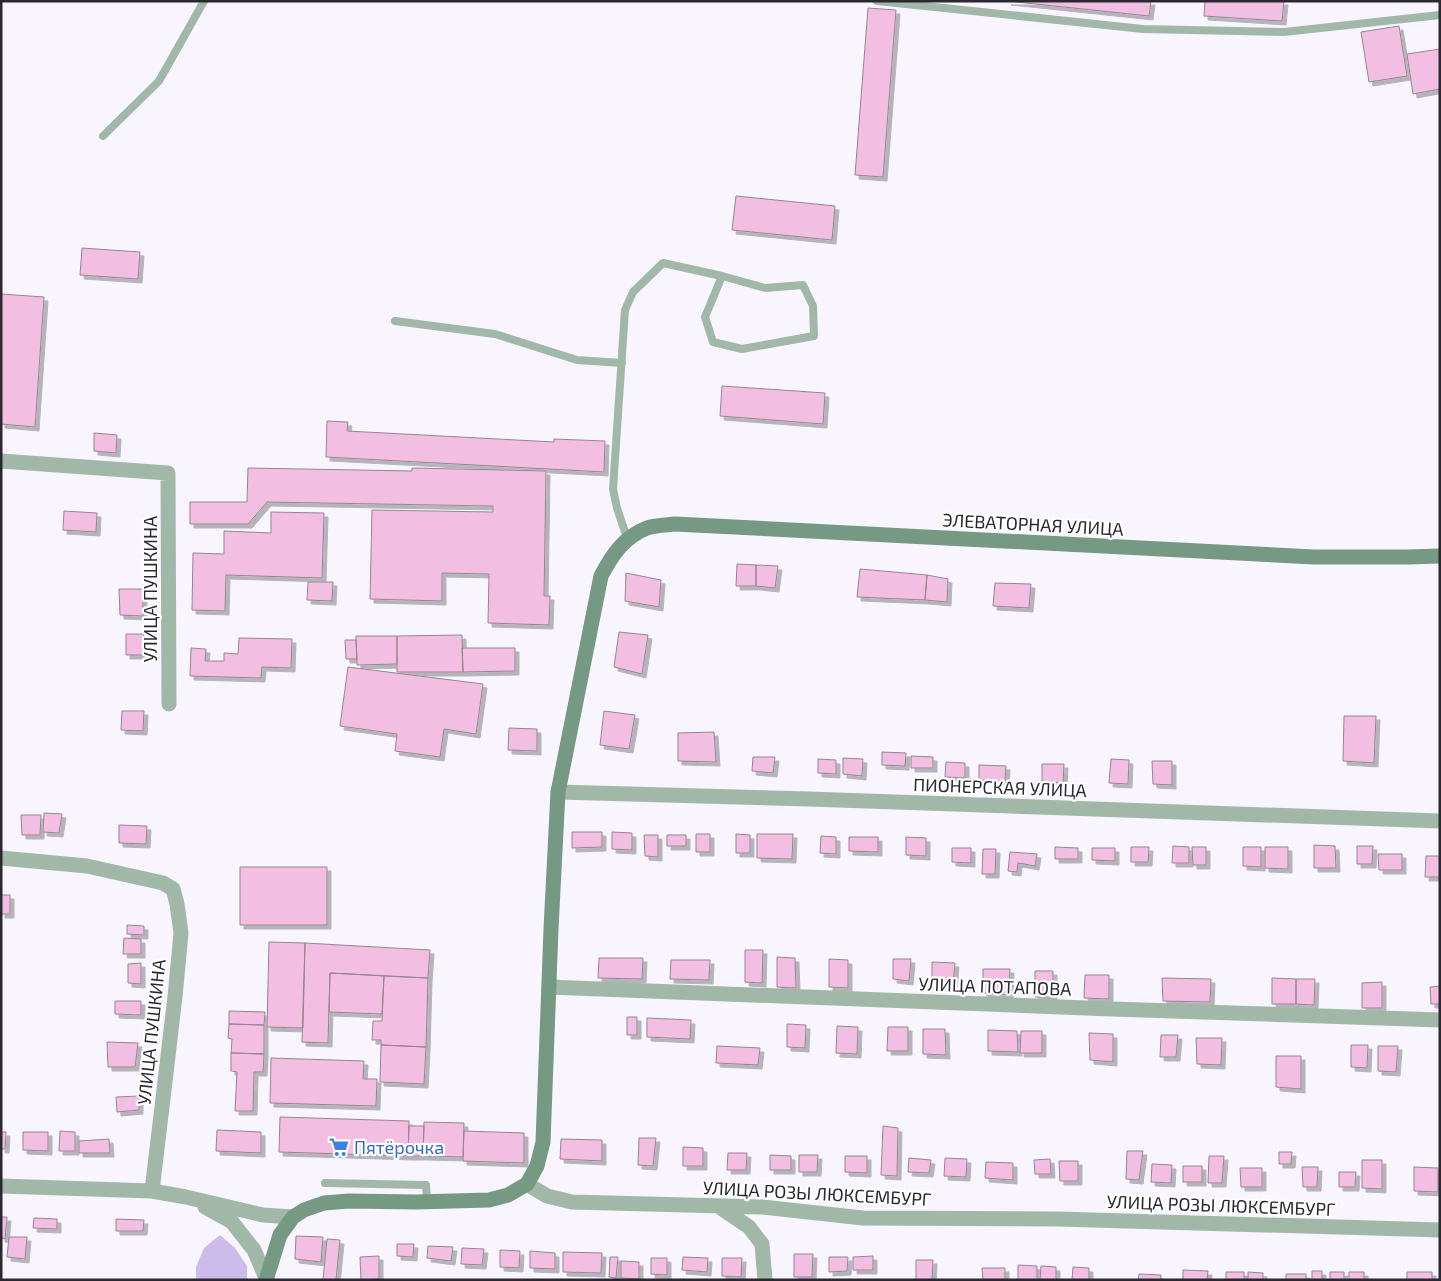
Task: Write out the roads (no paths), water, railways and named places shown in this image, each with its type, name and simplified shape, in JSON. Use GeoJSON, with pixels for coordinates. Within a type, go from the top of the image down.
{"type":"FeatureCollection","features":[{"type":"Feature","properties":{"kind":"main road","name":"ЭЛЕВАТОРНАЯ УЛИЦА"},"geometry":{"type":"LineString","coordinates":[[627,538],[648,528],[675,524],[1305,557],[1440,556]]}},
{"type":"Feature","properties":{"kind":"main road"},"geometry":{"type":"LineString","coordinates":[[266,1279],[280,1235],[293,1217],[304,1210],[324,1203],[350,1201],[488,1200],[508,1195],[527,1184],[537,1166],[543,1142],[558,792],[601,576],[610,558],[627,538]]}},
{"type":"Feature","properties":{"kind":"street","name":"УЛИЦА ПУШКИНА"},"geometry":{"type":"LineString","coordinates":[[1,461],[168,473],[169,704]]}},
{"type":"Feature","properties":{"kind":"street","name":"ПИОНЕРСКАЯ УЛИЦА"},"geometry":{"type":"LineString","coordinates":[[558,792],[1440,821]]}},
{"type":"Feature","properties":{"kind":"street","name":"УЛИЦА ПУШКИНА"},"geometry":{"type":"LineString","coordinates":[[1,858],[88,866],[163,883],[173,890],[181,933],[152,1191]]}},
{"type":"Feature","properties":{"kind":"street","name":"УЛИЦА ПОТАПОВА"},"geometry":{"type":"LineString","coordinates":[[549,987],[1440,1020]]}},
{"type":"Feature","properties":{"kind":"street","name":"УЛИЦА РОЗЫ ЛЮКСЕМБУРГ"},"geometry":{"type":"LineString","coordinates":[[527,1184],[547,1196],[572,1202],[762,1207],[863,1218],[1058,1219],[1440,1230]]}},
{"type":"Feature","properties":{"kind":"street"},"geometry":{"type":"LineString","coordinates":[[1,1186],[152,1191],[263,1215],[293,1217]]}},
{"type":"Feature","properties":{"kind":"street"},"geometry":{"type":"LineString","coordinates":[[186,1197],[232,1222],[254,1250],[266,1279]]}},
{"type":"Feature","properties":{"kind":"street"},"geometry":{"type":"LineString","coordinates":[[718,1206],[749,1227],[762,1244],[764,1280]]}},
{"type":"Feature","properties":{"kind":"lane"},"geometry":{"type":"LineString","coordinates":[[104,136],[159,81],[204,1]]}},
{"type":"Feature","properties":{"kind":"lane"},"geometry":{"type":"LineString","coordinates":[[877,1],[1152,29],[1284,32],[1440,15]]}},
{"type":"Feature","properties":{"kind":"lane"},"geometry":{"type":"LineString","coordinates":[[627,538],[617,508],[614,489],[625,310],[633,292],[663,263],[722,276],[765,288],[803,285],[813,306],[814,336],[742,349],[713,342],[705,317],[722,276]]}},
{"type":"Feature","properties":{"kind":"lane"},"geometry":{"type":"LineString","coordinates":[[395,321],[495,334],[578,360],[622,363]]}},
{"type":"Feature","properties":{"kind":"lane"},"geometry":{"type":"LineString","coordinates":[[325,1183],[426,1185],[426,1201]]}},
{"type":"Feature","properties":{"kind":"place","name":"Пятёрочка"},"geometry":{"type":"Point","coordinates":[339,1147]}}]}
